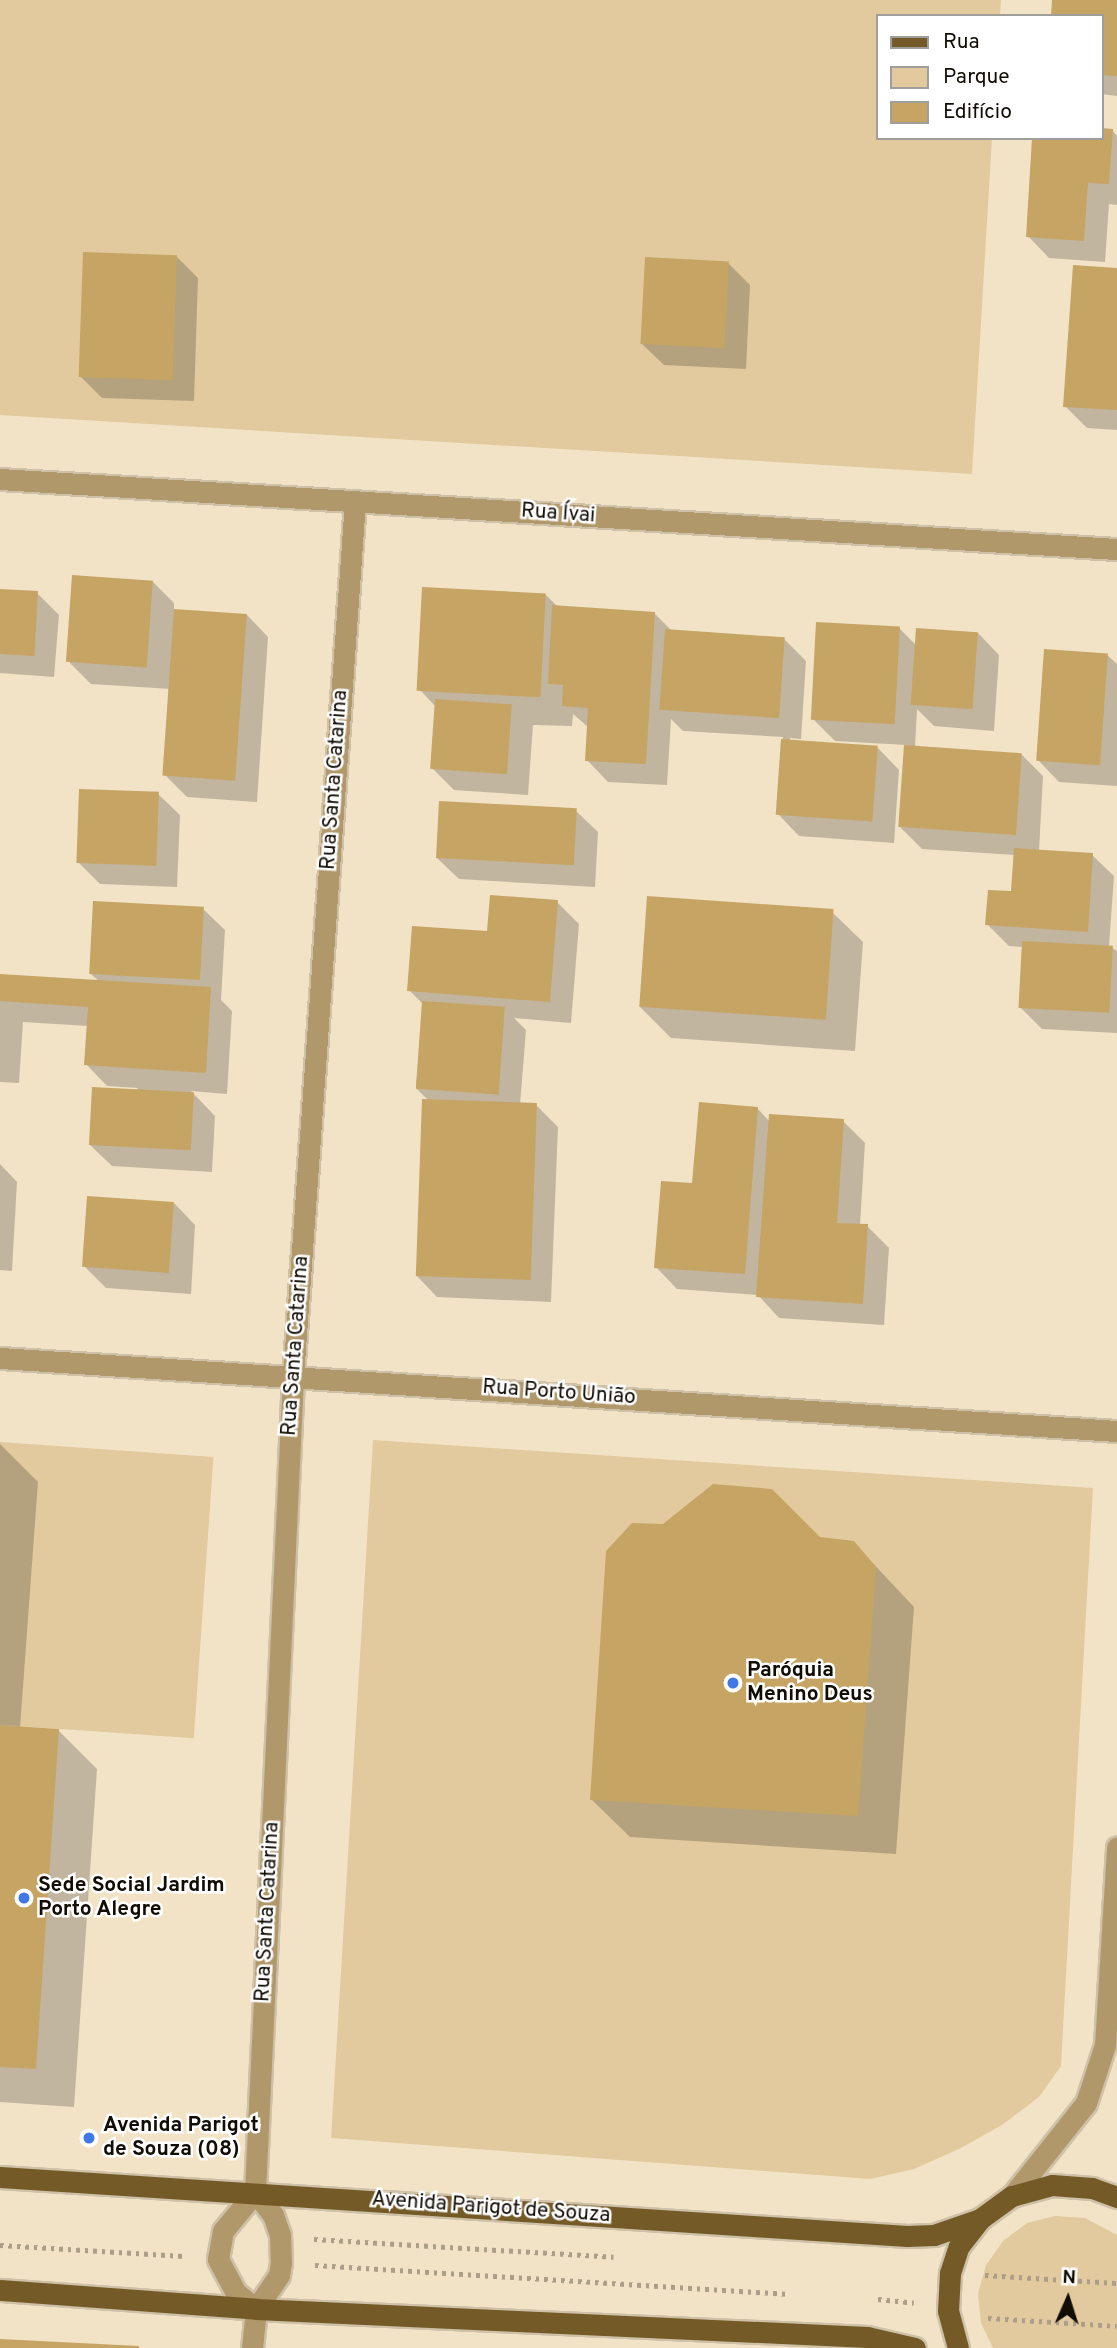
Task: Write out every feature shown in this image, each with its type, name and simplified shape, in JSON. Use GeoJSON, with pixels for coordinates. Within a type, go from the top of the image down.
{"type":"FeatureCollection","features":[{"type":"Feature","properties":{"kind":"main road","name":"Avenida Parigot de Souza"},"geometry":{"type":"LineString","coordinates":[[0,2177],[907,2236],[933,2235],[980,2219]]}},
{"type":"Feature","properties":{"kind":"main road"},"geometry":{"type":"LineString","coordinates":[[958,2348],[948,2311],[950,2273],[959,2246],[980,2219],[1013,2196],[1052,2185],[1092,2188],[1117,2197]]}},
{"type":"Feature","properties":{"kind":"main road"},"geometry":{"type":"LineString","coordinates":[[0,2290],[256,2309],[867,2337],[915,2348]]}},
{"type":"Feature","properties":{"kind":"street","name":"Rua Ívai"},"geometry":{"type":"LineString","coordinates":[[0,479],[1117,549]]}},
{"type":"Feature","properties":{"kind":"street","name":"Rua Santa Catarina"},"geometry":{"type":"LineString","coordinates":[[255,2192],[293,1377],[355,501]]}},
{"type":"Feature","properties":{"kind":"street","name":"Rua Porto União"},"geometry":{"type":"LineString","coordinates":[[0,1358],[1117,1431]]}},
{"type":"Feature","properties":{"kind":"street"},"geometry":{"type":"LineString","coordinates":[[1013,2196],[1086,2103],[1105,2045],[1117,1847]]}},
{"type":"Feature","properties":{"kind":"street"},"geometry":{"type":"LineString","coordinates":[[252,2348],[256,2309],[279,2275],[281,2263],[280,2235],[273,2215],[255,2192],[223,2231],[218,2259],[236,2293],[256,2309]]}},
{"type":"Feature","properties":{"kind":"path"},"geometry":{"type":"LineString","coordinates":[[0,2245],[218,2259]]}},
{"type":"Feature","properties":{"kind":"path"},"geometry":{"type":"LineString","coordinates":[[281,2263],[798,2294]]}},
{"type":"Feature","properties":{"kind":"path"},"geometry":{"type":"LineString","coordinates":[[867,2299],[908,2301],[976,2317],[1117,2326]]}},
{"type":"Feature","properties":{"kind":"green space"},"geometry":{"type":"Polygon","coordinates":[[[0,0],[1001,0],[1000,14],[876,14],[876,140],[992,140],[972,474],[0,415],[0,0]]]}},
{"type":"Feature","properties":{"kind":"green space"},"geometry":{"type":"Polygon","coordinates":[[[373,1440],[1093,1488],[1061,2066],[1039,2097],[1002,2125],[961,2148],[914,2169],[870,2179],[331,2138],[373,1440]]]}},
{"type":"Feature","properties":{"kind":"green space"},"geometry":{"type":"Polygon","coordinates":[[[0,1442],[213,1457],[194,1738],[0,1725],[0,1442]]]}},
{"type":"Feature","properties":{"kind":"green space"},"geometry":{"type":"Polygon","coordinates":[[[1055,2216],[1085,2218],[1117,2235],[1117,2348],[993,2348],[981,2323],[978,2294],[986,2265],[1003,2241],[1027,2223],[1055,2216]]]}},
{"type":"Feature","properties":{"kind":"building"},"geometry":{"type":"Polygon","coordinates":[[[1052,0],[1117,0],[1117,76],[1103,75],[1103,14],[1051,14],[1052,0]]]}},
{"type":"Feature","properties":{"kind":"building"},"geometry":{"type":"Polygon","coordinates":[[[1103,128],[1113,129],[1109,184],[1088,183],[1084,241],[1026,237],[1032,140],[1103,140],[1103,128]]]}},
{"type":"Feature","properties":{"kind":"building"},"geometry":{"type":"Polygon","coordinates":[[[83,252],[177,255],[173,380],[79,377],[83,252]]]}},
{"type":"Feature","properties":{"kind":"building"},"geometry":{"type":"Polygon","coordinates":[[[645,257],[729,261],[724,348],[640,344],[645,257]]]}},
{"type":"Feature","properties":{"kind":"building"},"geometry":{"type":"Polygon","coordinates":[[[1073,265],[1117,268],[1117,410],[1063,407],[1073,265]]]}},
{"type":"Feature","properties":{"kind":"building"},"geometry":{"type":"Polygon","coordinates":[[[72,575],[153,581],[147,667],[66,662],[72,575]]]}},
{"type":"Feature","properties":{"kind":"building"},"geometry":{"type":"Polygon","coordinates":[[[422,587],[546,593],[540,697],[417,691],[422,587]]]}},
{"type":"Feature","properties":{"kind":"building"},"geometry":{"type":"Polygon","coordinates":[[[0,589],[38,591],[35,656],[0,654],[0,589]]]}},
{"type":"Feature","properties":{"kind":"building"},"geometry":{"type":"Polygon","coordinates":[[[552,605],[655,612],[646,764],[585,761],[588,708],[562,706],[563,685],[548,684],[552,605]]]}},
{"type":"Feature","properties":{"kind":"building"},"geometry":{"type":"Polygon","coordinates":[[[174,609],[247,614],[235,781],[162,776],[174,609]]]}},
{"type":"Feature","properties":{"kind":"building"},"geometry":{"type":"Polygon","coordinates":[[[816,622],[900,626],[895,724],[811,720],[816,622]]]}},
{"type":"Feature","properties":{"kind":"building"},"geometry":{"type":"Polygon","coordinates":[[[916,628],[978,632],[972,709],[911,705],[916,628]]]}},
{"type":"Feature","properties":{"kind":"building"},"geometry":{"type":"Polygon","coordinates":[[[665,629],[785,637],[779,718],[659,710],[665,629]]]}},
{"type":"Feature","properties":{"kind":"building"},"geometry":{"type":"Polygon","coordinates":[[[1044,649],[1108,653],[1100,765],[1036,761],[1044,649]]]}},
{"type":"Feature","properties":{"kind":"building"},"geometry":{"type":"Polygon","coordinates":[[[435,699],[512,704],[507,774],[430,769],[435,699]]]}},
{"type":"Feature","properties":{"kind":"building"},"geometry":{"type":"Polygon","coordinates":[[[781,739],[878,746],[872,822],[776,815],[781,739]]]}},
{"type":"Feature","properties":{"kind":"building"},"geometry":{"type":"Polygon","coordinates":[[[904,745],[1022,753],[1016,835],[898,827],[904,745]]]}},
{"type":"Feature","properties":{"kind":"building"},"geometry":{"type":"Polygon","coordinates":[[[79,789],[159,792],[156,866],[76,863],[79,789]]]}},
{"type":"Feature","properties":{"kind":"building"},"geometry":{"type":"Polygon","coordinates":[[[439,801],[577,808],[574,865],[436,858],[439,801]]]}},
{"type":"Feature","properties":{"kind":"building"},"geometry":{"type":"Polygon","coordinates":[[[1014,848],[1093,853],[1088,932],[985,925],[988,890],[1011,891],[1014,848]]]}},
{"type":"Feature","properties":{"kind":"building"},"geometry":{"type":"Polygon","coordinates":[[[490,895],[558,900],[550,1002],[407,991],[412,926],[487,931],[490,895]]]}},
{"type":"Feature","properties":{"kind":"building"},"geometry":{"type":"Polygon","coordinates":[[[647,896],[834,909],[826,1020],[639,1007],[647,896]]]}},
{"type":"Feature","properties":{"kind":"building"},"geometry":{"type":"Polygon","coordinates":[[[93,901],[204,907],[200,980],[89,974],[93,901]]]}},
{"type":"Feature","properties":{"kind":"building"},"geometry":{"type":"Polygon","coordinates":[[[1022,941],[1113,946],[1109,1013],[1018,1008],[1022,941]]]}},
{"type":"Feature","properties":{"kind":"building"},"geometry":{"type":"Polygon","coordinates":[[[0,974],[211,987],[206,1073],[84,1065],[88,1007],[0,1001],[0,974]]]}},
{"type":"Feature","properties":{"kind":"building"},"geometry":{"type":"Polygon","coordinates":[[[422,1001],[505,1007],[499,1095],[416,1089],[422,1001]]]}},
{"type":"Feature","properties":{"kind":"building"},"geometry":{"type":"Polygon","coordinates":[[[92,1087],[194,1092],[191,1150],[89,1145],[92,1087]]]}},
{"type":"Feature","properties":{"kind":"building"},"geometry":{"type":"Polygon","coordinates":[[[422,1099],[537,1103],[531,1280],[416,1276],[422,1099]]]}},
{"type":"Feature","properties":{"kind":"building"},"geometry":{"type":"Polygon","coordinates":[[[699,1102],[758,1107],[745,1274],[654,1268],[661,1181],[692,1183],[699,1102]]]}},
{"type":"Feature","properties":{"kind":"building"},"geometry":{"type":"Polygon","coordinates":[[[769,1114],[844,1119],[837,1223],[868,1224],[863,1304],[756,1297],[769,1114]]]}},
{"type":"Feature","properties":{"kind":"building"},"geometry":{"type":"Polygon","coordinates":[[[87,1196],[174,1202],[169,1273],[82,1267],[87,1196]]]}},
{"type":"Feature","properties":{"kind":"building","name":"Paróquia Menino Deus"},"geometry":{"type":"Polygon","coordinates":[[[713,1484],[772,1489],[820,1537],[854,1541],[876,1567],[858,1816],[590,1800],[606,1551],[632,1523],[663,1524],[713,1484]]]}},
{"type":"Feature","properties":{"kind":"building","name":"Sede Social Jardim Porto Alegre"},"geometry":{"type":"Polygon","coordinates":[[[0,1725],[59,1729],[36,2069],[0,2067],[0,1725]]]}},
{"type":"Feature","properties":{"kind":"building"},"geometry":{"type":"Polygon","coordinates":[[[0,2339],[139,2346],[139,2348],[0,2348],[0,2339]]]}},
{"type":"Feature","properties":{"kind":"place","name":"Paróquia Menino Deus"},"geometry":{"type":"Point","coordinates":[733,1683]}},
{"type":"Feature","properties":{"kind":"place","name":"Sede Social Jardim Porto Alegre"},"geometry":{"type":"Point","coordinates":[24,1898]}},
{"type":"Feature","properties":{"kind":"place","name":"Avenida Parigot de Souza (08)"},"geometry":{"type":"Point","coordinates":[89,2138]}}]}
